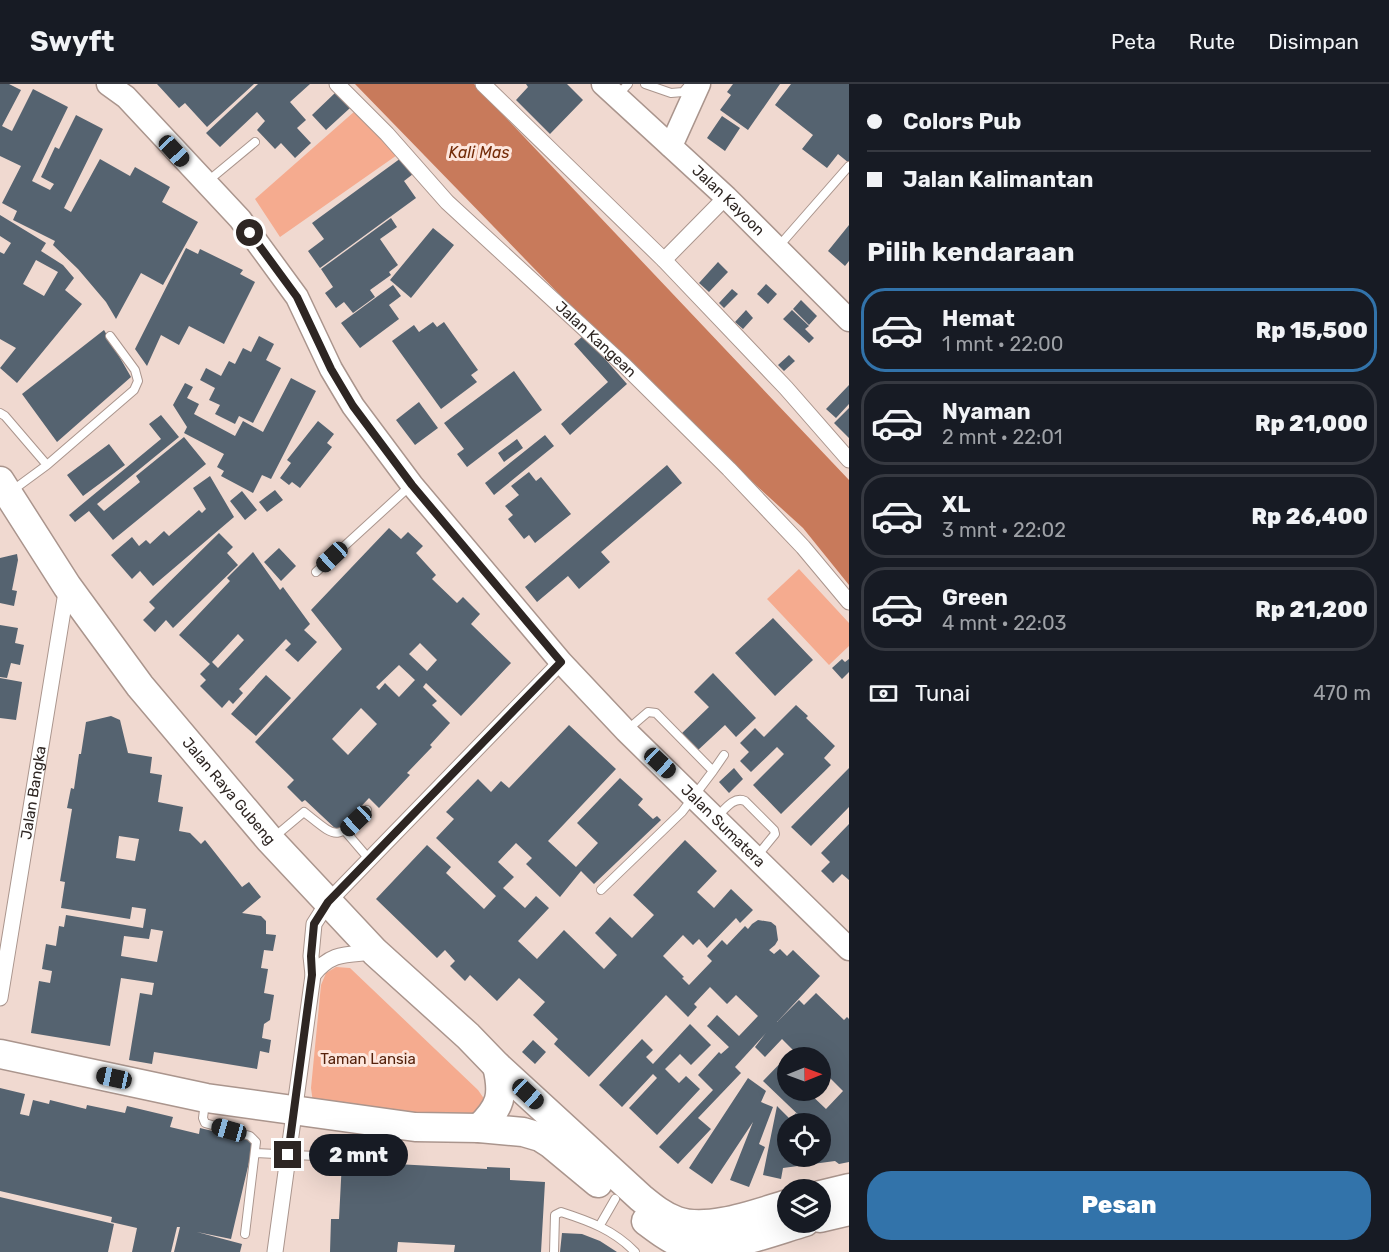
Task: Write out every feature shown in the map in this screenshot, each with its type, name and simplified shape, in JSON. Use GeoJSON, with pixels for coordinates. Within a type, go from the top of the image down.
{"type":"FeatureCollection","features":[{"type":"Feature","properties":{"kind":"highway","name":"Jalan Raya Gubeng"},"geometry":{"type":"LineString","coordinates":[[4,487],[67,586],[140,686],[270,840],[375,952],[468,1036],[497,1066]]}},
{"type":"Feature","properties":{"kind":"highway"},"geometry":{"type":"LineString","coordinates":[[0,1054],[206,1098],[293,1112],[415,1127],[479,1128],[523,1132],[540,1137],[615,1199],[688,1249],[727,1244],[777,1230]]}},
{"type":"Feature","properties":{"kind":"highway"},"geometry":{"type":"LineString","coordinates":[[479,1128],[492,1116],[501,1095],[502,1088],[497,1066]]}},
{"type":"Feature","properties":{"kind":"highway"},"geometry":{"type":"LineString","coordinates":[[497,1066],[641,1198],[665,1216],[678,1222],[706,1224],[777,1207]]}},
{"type":"Feature","properties":{"kind":"highway"},"geometry":{"type":"LineString","coordinates":[[831,1193],[849,1188]]}},
{"type":"Feature","properties":{"kind":"highway"},"geometry":{"type":"LineString","coordinates":[[831,1215],[849,1211]]}},
{"type":"Feature","properties":{"kind":"street","name":"Jalan Sumatera"},"geometry":{"type":"LineString","coordinates":[[108,84],[126,97],[240,219],[297,297],[331,369],[353,406],[412,485],[561,662],[626,730],[846,942]]}},
{"type":"Feature","properties":{"kind":"street","name":"Jalan Kangean"},"geometry":{"type":"LineString","coordinates":[[337,84],[387,134],[447,202],[564,308],[729,469],[803,547],[849,602]]}},
{"type":"Feature","properties":{"kind":"street"},"geometry":{"type":"LineString","coordinates":[[483,84],[664,260],[786,388],[849,460]]}},
{"type":"Feature","properties":{"kind":"street"},"geometry":{"type":"LineString","coordinates":[[671,146],[696,86]]}},
{"type":"Feature","properties":{"kind":"street","name":"Jalan Kayoon"},"geometry":{"type":"LineString","coordinates":[[616,88],[671,146],[726,197],[849,320]]}},
{"type":"Feature","properties":{"kind":"street"},"geometry":{"type":"LineString","coordinates":[[664,260],[726,197]]}},
{"type":"Feature","properties":{"kind":"street","name":"Jalan Bangka"},"geometry":{"type":"LineString","coordinates":[[0,998],[67,586]]}},
{"type":"Feature","properties":{"kind":"street"},"geometry":{"type":"LineString","coordinates":[[275,1252],[312,975],[314,924],[328,902],[561,662]]}},
{"type":"Feature","properties":{"kind":"street"},"geometry":{"type":"LineString","coordinates":[[312,975],[322,963],[331,958],[375,952]]}},
{"type":"Feature","properties":{"kind":"lane"},"geometry":{"type":"LineString","coordinates":[[645,84],[671,93],[681,93],[689,86],[696,86]]}},
{"type":"Feature","properties":{"kind":"lane"},"geometry":{"type":"LineString","coordinates":[[205,183],[255,142]]}},
{"type":"Feature","properties":{"kind":"lane"},"geometry":{"type":"LineString","coordinates":[[777,249],[849,166]]}},
{"type":"Feature","properties":{"kind":"lane"},"geometry":{"type":"LineString","coordinates":[[4,487],[47,465],[134,390],[138,381],[135,370],[110,336]]}},
{"type":"Feature","properties":{"kind":"lane"},"geometry":{"type":"LineString","coordinates":[[0,413],[47,465]]}},
{"type":"Feature","properties":{"kind":"lane"},"geometry":{"type":"LineString","coordinates":[[316,572],[412,485]]}},
{"type":"Feature","properties":{"kind":"lane"},"geometry":{"type":"LineString","coordinates":[[626,730],[648,712],[656,713],[713,771]]}},
{"type":"Feature","properties":{"kind":"lane"},"geometry":{"type":"LineString","coordinates":[[601,890],[682,812],[724,755]]}},
{"type":"Feature","properties":{"kind":"lane"},"geometry":{"type":"LineString","coordinates":[[716,818],[735,800],[745,801],[774,830],[775,834],[756,857]]}},
{"type":"Feature","properties":{"kind":"lane"},"geometry":{"type":"LineString","coordinates":[[270,840],[304,812],[329,832],[345,831],[367,810]]}},
{"type":"Feature","properties":{"kind":"lane"},"geometry":{"type":"LineString","coordinates":[[345,831],[369,859]]}},
{"type":"Feature","properties":{"kind":"lane"},"geometry":{"type":"LineString","coordinates":[[206,1098],[203,1118],[205,1123],[254,1138],[256,1142],[245,1234]]}},
{"type":"Feature","properties":{"kind":"lane"},"geometry":{"type":"LineString","coordinates":[[256,1153],[315,1156],[336,1151]]}},
{"type":"Feature","properties":{"kind":"lane"},"geometry":{"type":"LineString","coordinates":[[600,1225],[615,1199]]}},
{"type":"Feature","properties":{"kind":"lane"},"geometry":{"type":"LineString","coordinates":[[554,1252],[557,1213],[561,1212],[600,1225],[635,1252]]}},
{"type":"Feature","properties":{"kind":"green space"},"geometry":{"type":"Polygon","coordinates":[[[355,111],[400,153],[280,237],[255,199],[355,111]]]}},
{"type":"Feature","properties":{"kind":"green space"},"geometry":{"type":"Polygon","coordinates":[[[799,569],[849,623],[849,646],[829,665],[767,599],[799,569]]]}},
{"type":"Feature","properties":{"kind":"green space","name":"Taman Lansia"},"geometry":{"type":"Polygon","coordinates":[[[336,967],[350,968],[478,1090],[487,1103],[480,1119],[313,1103],[311,1088],[321,985],[326,973],[336,967]]]}},
{"type":"Feature","properties":{"kind":"water","name":"Kali Mas"},"geometry":{"type":"Polygon","coordinates":[[[355,84],[474,84],[849,480],[849,585],[803,528],[659,397],[355,84]]]}},
{"type":"Feature","properties":{"kind":"building"},"geometry":{"type":"Polygon","coordinates":[[[0,84],[9,84],[21,90],[2,126],[12,131],[33,89],[68,107],[32,181],[50,190],[54,184],[41,177],[55,147],[59,149],[76,115],[103,129],[64,208],[71,212],[100,159],[130,176],[135,167],[170,187],[162,202],[198,222],[163,285],[141,273],[116,319],[106,302],[78,269],[53,245],[55,241],[13,220],[17,211],[2,203],[21,166],[0,156],[0,84]]]}},
{"type":"Feature","properties":{"kind":"building"},"geometry":{"type":"Polygon","coordinates":[[[157,84],[254,84],[207,127],[185,103],[179,108],[157,84]]]}},
{"type":"Feature","properties":{"kind":"building"},"geometry":{"type":"Polygon","coordinates":[[[258,84],[310,84],[290,102],[306,120],[297,128],[311,143],[295,158],[281,143],[275,149],[257,130],[265,121],[257,112],[220,147],[206,133],[258,84]]]}},
{"type":"Feature","properties":{"kind":"building"},"geometry":{"type":"Polygon","coordinates":[[[526,84],[567,84],[583,100],[550,134],[516,100],[528,87],[526,84]]]}},
{"type":"Feature","properties":{"kind":"building"},"geometry":{"type":"Polygon","coordinates":[[[733,84],[780,84],[748,130],[720,110],[731,95],[727,92],[733,84]]]}},
{"type":"Feature","properties":{"kind":"building"},"geometry":{"type":"Polygon","coordinates":[[[791,84],[849,84],[849,163],[838,154],[827,168],[802,149],[813,135],[775,105],[791,84]]]}},
{"type":"Feature","properties":{"kind":"building"},"geometry":{"type":"Polygon","coordinates":[[[336,92],[350,108],[326,130],[312,115],[336,92]]]}},
{"type":"Feature","properties":{"kind":"building"},"geometry":{"type":"Polygon","coordinates":[[[722,116],[740,128],[725,151],[707,138],[722,116]]]}},
{"type":"Feature","properties":{"kind":"building"},"geometry":{"type":"Polygon","coordinates":[[[401,158],[413,174],[404,181],[416,198],[320,268],[308,251],[324,239],[312,223],[401,158]]]}},
{"type":"Feature","properties":{"kind":"building"},"geometry":{"type":"Polygon","coordinates":[[[0,215],[46,243],[41,251],[63,265],[74,278],[65,290],[82,304],[17,383],[0,368],[16,348],[0,339],[0,252],[4,254],[11,243],[0,236],[0,215]],[[36,260],[23,284],[44,296],[58,272],[36,260]]]}},
{"type":"Feature","properties":{"kind":"building"},"geometry":{"type":"Polygon","coordinates":[[[391,218],[397,227],[380,239],[398,265],[389,272],[391,275],[370,290],[375,297],[353,313],[344,302],[336,308],[325,293],[333,287],[321,269],[391,218]]]}},
{"type":"Feature","properties":{"kind":"building"},"geometry":{"type":"Polygon","coordinates":[[[849,225],[849,261],[845,266],[828,251],[849,225]]]}},
{"type":"Feature","properties":{"kind":"building"},"geometry":{"type":"Polygon","coordinates":[[[433,228],[454,245],[411,298],[390,280],[433,228]]]}},
{"type":"Feature","properties":{"kind":"building"},"geometry":{"type":"Polygon","coordinates":[[[186,248],[198,254],[200,249],[243,270],[240,274],[255,282],[224,344],[189,326],[179,345],[161,335],[147,366],[135,349],[186,248]]]}},
{"type":"Feature","properties":{"kind":"building"},"geometry":{"type":"Polygon","coordinates":[[[718,262],[728,272],[709,292],[699,283],[718,262]]]}},
{"type":"Feature","properties":{"kind":"building"},"geometry":{"type":"Polygon","coordinates":[[[766,284],[777,294],[768,304],[757,294],[766,284]]]}},
{"type":"Feature","properties":{"kind":"building"},"geometry":{"type":"Polygon","coordinates":[[[393,285],[401,296],[389,305],[399,319],[360,348],[341,323],[393,285]]]}},
{"type":"Feature","properties":{"kind":"building"},"geometry":{"type":"Polygon","coordinates":[[[732,289],[738,294],[724,308],[719,303],[732,289]]]}},
{"type":"Feature","properties":{"kind":"building"},"geometry":{"type":"Polygon","coordinates":[[[801,300],[817,316],[809,325],[793,309],[801,300]]]}},
{"type":"Feature","properties":{"kind":"building"},"geometry":{"type":"Polygon","coordinates":[[[746,310],[753,318],[743,329],[735,322],[746,310]]]}},
{"type":"Feature","properties":{"kind":"building"},"geometry":{"type":"Polygon","coordinates":[[[792,310],[809,326],[805,329],[814,338],[809,343],[783,319],[792,310]]]}},
{"type":"Feature","properties":{"kind":"building"},"geometry":{"type":"Polygon","coordinates":[[[433,322],[437,327],[444,322],[478,370],[471,375],[477,382],[441,409],[392,341],[414,325],[419,332],[433,322]]]}},
{"type":"Feature","properties":{"kind":"building"},"geometry":{"type":"Polygon","coordinates":[[[104,330],[131,377],[57,442],[22,394],[104,330]]]}},
{"type":"Feature","properties":{"kind":"building"},"geometry":{"type":"Polygon","coordinates":[[[584,335],[627,384],[570,435],[561,424],[608,382],[574,344],[584,335]]]}},
{"type":"Feature","properties":{"kind":"building"},"geometry":{"type":"Polygon","coordinates":[[[259,336],[274,344],[266,360],[281,368],[253,423],[239,416],[235,424],[215,414],[220,405],[209,400],[215,388],[200,380],[206,368],[221,376],[229,361],[235,364],[243,348],[251,352],[259,336]]]}},
{"type":"Feature","properties":{"kind":"building"},"geometry":{"type":"Polygon","coordinates":[[[789,355],[795,361],[784,371],[778,365],[789,355]]]}},
{"type":"Feature","properties":{"kind":"building"},"geometry":{"type":"Polygon","coordinates":[[[514,371],[542,410],[467,467],[457,454],[464,449],[444,423],[514,371]]]}},
{"type":"Feature","properties":{"kind":"building"},"geometry":{"type":"Polygon","coordinates":[[[291,378],[316,391],[271,479],[262,475],[253,493],[221,476],[224,471],[217,467],[224,454],[184,433],[187,427],[173,405],[185,383],[193,387],[187,398],[199,404],[194,414],[235,436],[243,421],[263,432],[291,378]]]}},
{"type":"Feature","properties":{"kind":"building"},"geometry":{"type":"Polygon","coordinates":[[[849,385],[849,404],[836,418],[826,409],[849,385]]]}},
{"type":"Feature","properties":{"kind":"building"},"geometry":{"type":"Polygon","coordinates":[[[419,402],[438,428],[415,445],[396,420],[419,402]]]}},
{"type":"Feature","properties":{"kind":"building"},"geometry":{"type":"Polygon","coordinates":[[[849,408],[849,438],[834,423],[849,408]]]}},
{"type":"Feature","properties":{"kind":"building"},"geometry":{"type":"Polygon","coordinates":[[[161,415],[179,437],[97,504],[104,511],[140,482],[136,476],[184,437],[206,464],[113,540],[89,511],[75,522],[69,515],[161,439],[149,424],[161,415]]]}},
{"type":"Feature","properties":{"kind":"building"},"geometry":{"type":"Polygon","coordinates":[[[318,421],[334,434],[327,443],[332,447],[300,488],[292,482],[289,485],[280,478],[291,463],[287,460],[318,421]]]}},
{"type":"Feature","properties":{"kind":"building"},"geometry":{"type":"Polygon","coordinates":[[[545,435],[554,446],[494,495],[485,483],[545,435]]]}},
{"type":"Feature","properties":{"kind":"building"},"geometry":{"type":"Polygon","coordinates":[[[517,439],[523,448],[504,462],[498,453],[517,439]]]}},
{"type":"Feature","properties":{"kind":"building"},"geometry":{"type":"Polygon","coordinates":[[[109,444],[125,465],[83,496],[67,475],[109,444]]]}},
{"type":"Feature","properties":{"kind":"building"},"geometry":{"type":"Polygon","coordinates":[[[667,465],[682,483],[601,552],[610,562],[579,589],[568,576],[537,602],[525,587],[667,465]]]}},
{"type":"Feature","properties":{"kind":"building"},"geometry":{"type":"Polygon","coordinates":[[[529,472],[536,481],[541,477],[571,514],[535,543],[529,535],[524,539],[508,519],[513,515],[505,506],[519,495],[511,486],[529,472]]]}},
{"type":"Feature","properties":{"kind":"building"},"geometry":{"type":"Polygon","coordinates":[[[210,476],[234,517],[153,586],[140,571],[132,579],[111,555],[132,537],[139,546],[146,540],[150,544],[164,531],[169,536],[199,510],[202,513],[206,509],[193,488],[210,476]]]}},
{"type":"Feature","properties":{"kind":"building"},"geometry":{"type":"Polygon","coordinates":[[[275,490],[283,500],[267,512],[259,502],[275,490]]]}},
{"type":"Feature","properties":{"kind":"building"},"geometry":{"type":"Polygon","coordinates":[[[242,491],[257,510],[245,520],[230,501],[242,491]]]}},
{"type":"Feature","properties":{"kind":"building"},"geometry":{"type":"Polygon","coordinates":[[[389,528],[401,539],[408,532],[423,546],[416,553],[436,575],[432,579],[457,603],[463,597],[480,614],[471,624],[511,663],[461,716],[426,683],[423,687],[437,701],[432,705],[450,723],[430,745],[432,747],[407,773],[410,775],[379,808],[369,798],[338,831],[305,800],[302,802],[287,787],[294,780],[255,742],[342,649],[311,610],[389,528]],[[420,643],[409,654],[427,671],[437,660],[420,643]],[[399,665],[376,687],[379,690],[385,683],[399,697],[415,680],[399,665]],[[361,708],[332,739],[348,755],[377,724],[361,708]]]}},
{"type":"Feature","properties":{"kind":"building"},"geometry":{"type":"Polygon","coordinates":[[[219,533],[233,547],[227,553],[238,565],[173,628],[166,620],[155,632],[143,620],[155,608],[149,602],[219,533]]]}},
{"type":"Feature","properties":{"kind":"building"},"geometry":{"type":"Polygon","coordinates":[[[279,548],[296,566],[281,581],[264,562],[279,548]]]}},
{"type":"Feature","properties":{"kind":"building"},"geometry":{"type":"Polygon","coordinates":[[[253,552],[280,590],[283,587],[310,624],[304,630],[317,642],[298,662],[285,650],[291,644],[286,639],[239,689],[243,693],[233,704],[229,700],[222,708],[200,686],[206,680],[200,674],[210,664],[179,635],[230,581],[227,578],[253,552]],[[238,634],[212,662],[218,668],[244,640],[238,634]]]}},
{"type":"Feature","properties":{"kind":"building"},"geometry":{"type":"Polygon","coordinates":[[[17,554],[18,560],[12,590],[17,591],[14,606],[0,603],[0,558],[17,554]]]}},
{"type":"Feature","properties":{"kind":"building"},"geometry":{"type":"Polygon","coordinates":[[[773,618],[813,660],[775,696],[735,653],[773,618]]]}},
{"type":"Feature","properties":{"kind":"building"},"geometry":{"type":"Polygon","coordinates":[[[0,625],[18,628],[15,643],[24,645],[20,665],[11,663],[7,678],[0,677],[0,625]]]}},
{"type":"Feature","properties":{"kind":"building"},"geometry":{"type":"Polygon","coordinates":[[[842,659],[845,662],[849,659],[849,672],[842,679],[832,668],[842,659]]]}},
{"type":"Feature","properties":{"kind":"building"},"geometry":{"type":"Polygon","coordinates":[[[713,673],[756,718],[736,737],[725,725],[697,751],[681,734],[709,707],[694,692],[713,673]]]}},
{"type":"Feature","properties":{"kind":"building"},"geometry":{"type":"Polygon","coordinates":[[[266,675],[291,698],[256,736],[231,714],[266,675]]]}},
{"type":"Feature","properties":{"kind":"building"},"geometry":{"type":"Polygon","coordinates":[[[0,678],[22,682],[16,720],[0,718],[0,678]]]}},
{"type":"Feature","properties":{"kind":"building"},"geometry":{"type":"Polygon","coordinates":[[[796,705],[835,746],[824,758],[831,765],[781,814],[753,785],[784,754],[777,747],[751,772],[740,761],[749,752],[740,743],[755,728],[764,737],[796,705]]]}},
{"type":"Feature","properties":{"kind":"building"},"geometry":{"type":"Polygon","coordinates":[[[111,716],[120,720],[128,753],[152,757],[150,773],[162,775],[158,802],[183,807],[179,831],[190,833],[201,844],[205,840],[242,887],[249,882],[261,897],[242,913],[261,916],[266,921],[266,934],[276,935],[273,951],[264,950],[261,968],[268,969],[264,993],[274,995],[270,1020],[264,1024],[262,1038],[271,1040],[269,1053],[260,1051],[257,1069],[154,1052],[152,1064],[129,1060],[140,993],[152,995],[154,983],[121,978],[110,1046],[31,1033],[39,981],[50,983],[52,971],[42,969],[46,944],[56,946],[59,926],[64,927],[66,915],[143,928],[146,909],[132,907],[130,919],[61,908],[65,882],[60,881],[72,809],[67,808],[71,788],[74,789],[86,722],[111,716]],[[119,836],[116,858],[135,861],[139,839],[119,836]],[[151,929],[149,939],[124,936],[121,956],[157,962],[163,931],[151,929]]]}},
{"type":"Feature","properties":{"kind":"building"},"geometry":{"type":"Polygon","coordinates":[[[569,725],[616,769],[548,841],[576,867],[598,843],[577,823],[620,778],[643,799],[638,805],[653,819],[657,816],[661,820],[594,884],[581,871],[560,897],[526,864],[532,858],[516,843],[498,862],[514,877],[503,888],[525,908],[536,896],[549,908],[518,941],[537,959],[564,930],[604,969],[617,955],[595,933],[610,917],[632,938],[654,915],[633,895],[685,840],[717,871],[697,892],[714,908],[731,889],[753,910],[740,923],[736,918],[707,948],[699,939],[693,945],[683,935],[663,956],[689,985],[712,961],[707,956],[722,940],[727,945],[745,926],[748,929],[758,920],[771,922],[776,926],[778,940],[769,950],[774,954],[780,949],[787,956],[793,950],[820,976],[777,1022],[799,1000],[804,1005],[816,993],[844,1020],[847,1017],[849,1019],[849,1162],[839,1164],[831,1162],[831,1113],[796,1113],[784,1101],[818,1101],[826,1109],[843,1091],[831,1079],[831,1047],[790,1047],[782,1039],[765,1057],[755,1047],[766,1033],[735,1067],[741,1073],[698,1118],[711,1129],[678,1164],[659,1147],[713,1090],[698,1075],[719,1052],[721,1054],[729,1047],[707,1026],[717,1015],[739,1036],[758,1016],[736,995],[727,1004],[710,987],[694,1004],[697,1007],[688,1017],[666,995],[589,1077],[554,1044],[558,1039],[533,1015],[545,1002],[519,978],[497,1001],[470,975],[465,981],[450,966],[455,961],[445,950],[437,958],[376,899],[427,845],[451,867],[446,873],[484,909],[496,896],[436,838],[454,819],[446,812],[478,779],[491,792],[501,781],[509,788],[569,725]]]}},
{"type":"Feature","properties":{"kind":"building"},"geometry":{"type":"Polygon","coordinates":[[[734,768],[743,779],[729,793],[719,782],[734,768]]]}},
{"type":"Feature","properties":{"kind":"building"},"geometry":{"type":"Polygon","coordinates":[[[849,768],[849,807],[811,846],[791,827],[849,768]]]}},
{"type":"Feature","properties":{"kind":"building"},"geometry":{"type":"Polygon","coordinates":[[[849,824],[849,880],[842,874],[833,883],[821,871],[830,862],[821,853],[849,824]]]}},
{"type":"Feature","properties":{"kind":"building"},"geometry":{"type":"Polygon","coordinates":[[[690,1024],[711,1045],[691,1065],[680,1054],[665,1069],[679,1083],[686,1076],[700,1089],[657,1135],[629,1108],[657,1078],[653,1074],[622,1107],[599,1085],[642,1039],[653,1050],[646,1057],[653,1064],[690,1024]]]}},
{"type":"Feature","properties":{"kind":"building"},"geometry":{"type":"Polygon","coordinates":[[[533,1040],[546,1052],[535,1064],[522,1052],[533,1040]]]}},
{"type":"Feature","properties":{"kind":"building"},"geometry":{"type":"Polygon","coordinates":[[[777,1067],[777,1094],[763,1081],[777,1067]]]}},
{"type":"Feature","properties":{"kind":"building"},"geometry":{"type":"Polygon","coordinates":[[[748,1078],[766,1091],[761,1102],[773,1107],[759,1144],[765,1147],[749,1187],[730,1180],[753,1122],[712,1184],[689,1168],[748,1078]]]}},
{"type":"Feature","properties":{"kind":"building"},"geometry":{"type":"Polygon","coordinates":[[[0,1088],[25,1094],[20,1114],[29,1116],[33,1100],[49,1104],[50,1100],[86,1109],[87,1105],[125,1113],[127,1106],[173,1117],[170,1127],[199,1134],[200,1128],[254,1141],[231,1239],[197,1232],[242,1244],[240,1252],[174,1252],[180,1227],[177,1227],[171,1252],[132,1252],[137,1228],[111,1222],[112,1217],[0,1191],[0,1088]]]}},
{"type":"Feature","properties":{"kind":"building"},"geometry":{"type":"Polygon","coordinates":[[[777,1106],[784,1113],[777,1113],[777,1167],[790,1167],[783,1168],[781,1179],[763,1175],[777,1106]]]}},
{"type":"Feature","properties":{"kind":"building"},"geometry":{"type":"Polygon","coordinates":[[[342,1161],[487,1169],[487,1167],[510,1168],[510,1180],[545,1182],[541,1252],[454,1252],[455,1245],[398,1242],[397,1252],[330,1252],[331,1219],[339,1219],[342,1161]]]}},
{"type":"Feature","properties":{"kind":"building"},"geometry":{"type":"Polygon","coordinates":[[[0,1197],[114,1224],[108,1252],[0,1252],[0,1197]]]}},
{"type":"Feature","properties":{"kind":"building"},"geometry":{"type":"Polygon","coordinates":[[[562,1233],[582,1234],[600,1241],[617,1252],[560,1252],[562,1233]]]}},
{"type":"Feature","properties":{"kind":"route"},"geometry":{"type":"LineString","coordinates":[[250,233],[297,297],[331,369],[353,406],[412,485],[561,662],[328,902],[314,924],[312,975],[288,1155]]}}]}
